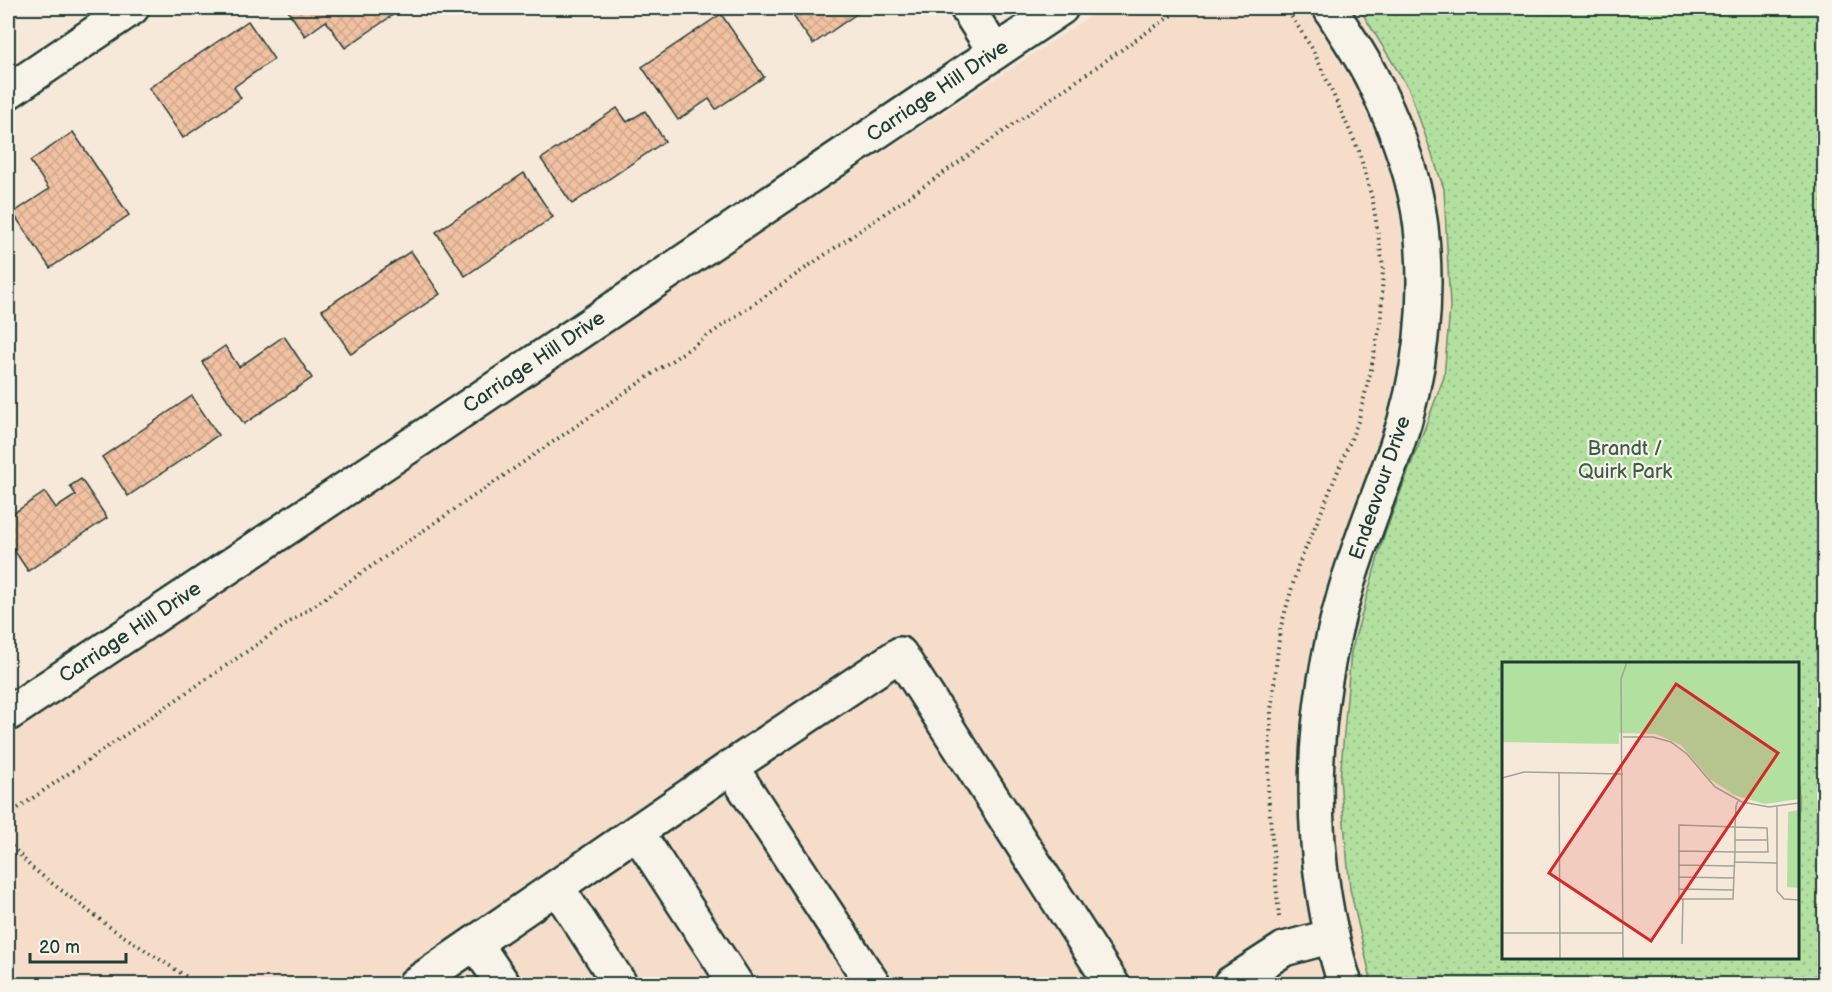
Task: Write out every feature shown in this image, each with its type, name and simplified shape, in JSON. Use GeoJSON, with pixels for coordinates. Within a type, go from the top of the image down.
{"type":"FeatureCollection","features":[{"type":"Feature","properties":{"kind":"street"},"geometry":{"type":"LineString","coordinates":[[8,92],[132,8]]}},
{"type":"Feature","properties":{"kind":"street"},"geometry":{"type":"LineString","coordinates":[[967,8],[995,52]]}},
{"type":"Feature","properties":{"kind":"street","name":"Carriage Hill Drive"},"geometry":{"type":"LineString","coordinates":[[8,714],[1061,8]]}},
{"type":"Feature","properties":{"kind":"street","name":"Endeavour Drive"},"geometry":{"type":"LineString","coordinates":[[1330,8],[1373,80],[1397,134],[1412,179],[1421,226],[1424,274],[1423,333],[1414,386],[1397,446],[1368,521],[1344,593],[1318,723],[1316,811],[1324,899],[1345,984]]}},
{"type":"Feature","properties":{"kind":"street"},"geometry":{"type":"LineString","coordinates":[[415,984],[730,767],[900,654],[1112,984]]}},
{"type":"Feature","properties":{"kind":"street"},"geometry":{"type":"LineString","coordinates":[[730,767],[873,984]]}},
{"type":"Feature","properties":{"kind":"street"},"geometry":{"type":"LineString","coordinates":[[637,832],[735,984]]}},
{"type":"Feature","properties":{"kind":"street"},"geometry":{"type":"LineString","coordinates":[[556,887],[620,984]]}},
{"type":"Feature","properties":{"kind":"street"},"geometry":{"type":"LineString","coordinates":[[1230,984],[1284,950],[1332,936]]}},
{"type":"Feature","properties":{"kind":"street"},"geometry":{"type":"LineString","coordinates":[[475,943],[502,984]]}},
{"type":"Feature","properties":{"kind":"path"},"geometry":{"type":"LineString","coordinates":[[8,815],[668,364],[1182,8]]}},
{"type":"Feature","properties":{"kind":"path"},"geometry":{"type":"LineString","coordinates":[[1284,950],[1268,794],[1271,711],[1280,630],[1298,566],[1358,422],[1382,320],[1383,267],[1373,202],[1359,151],[1314,50],[1286,8]]}},
{"type":"Feature","properties":{"kind":"path"},"geometry":{"type":"LineString","coordinates":[[8,842],[32,868],[111,928],[198,984]]}},
{"type":"Feature","properties":{"kind":"shaded area"},"geometry":{"type":"Polygon","coordinates":[[[1103,8],[1359,8],[1409,89],[1444,189],[1450,307],[1444,377],[1384,536],[1351,652],[1340,779],[1350,889],[1372,984],[8,984],[8,726],[1103,8]]]}},
{"type":"Feature","properties":{"kind":"green space","name":"Brandt / Quirk Park"},"geometry":{"type":"Polygon","coordinates":[[[1359,8],[1824,8],[1824,984],[1372,984],[1350,889],[1340,779],[1351,652],[1384,536],[1444,377],[1450,307],[1444,189],[1409,89],[1359,8]]]}},
{"type":"Feature","properties":{"kind":"building"},"geometry":{"type":"Polygon","coordinates":[[[286,8],[403,8],[345,48],[326,21],[305,36],[286,8]]]}},
{"type":"Feature","properties":{"kind":"building"},"geometry":{"type":"Polygon","coordinates":[[[792,8],[865,8],[813,44],[789,10],[792,8]]]}},
{"type":"Feature","properties":{"kind":"building"},"geometry":{"type":"Polygon","coordinates":[[[721,14],[764,77],[716,109],[709,99],[678,120],[642,67],[721,14]]]}},
{"type":"Feature","properties":{"kind":"building"},"geometry":{"type":"Polygon","coordinates":[[[248,21],[274,59],[234,87],[241,98],[183,138],[149,88],[248,21]]]}},
{"type":"Feature","properties":{"kind":"building"},"geometry":{"type":"Polygon","coordinates":[[[617,108],[627,122],[645,111],[665,141],[572,204],[541,159],[617,108]]]}},
{"type":"Feature","properties":{"kind":"building"},"geometry":{"type":"Polygon","coordinates":[[[73,132],[129,215],[50,268],[13,213],[49,189],[30,161],[73,132]]]}},
{"type":"Feature","properties":{"kind":"building"},"geometry":{"type":"Polygon","coordinates":[[[524,173],[553,217],[465,276],[436,232],[524,173]]]}},
{"type":"Feature","properties":{"kind":"building"},"geometry":{"type":"Polygon","coordinates":[[[411,251],[440,294],[351,354],[322,310],[411,251]]]}},
{"type":"Feature","properties":{"kind":"building"},"geometry":{"type":"Polygon","coordinates":[[[284,336],[312,378],[244,424],[202,362],[225,346],[239,367],[284,336]]]}},
{"type":"Feature","properties":{"kind":"building"},"geometry":{"type":"Polygon","coordinates":[[[192,396],[218,435],[128,496],[102,457],[192,396]]]}},
{"type":"Feature","properties":{"kind":"building"},"geometry":{"type":"Polygon","coordinates":[[[81,479],[107,518],[28,571],[8,541],[8,517],[45,492],[56,508],[76,495],[70,486],[81,479]]]}}]}
